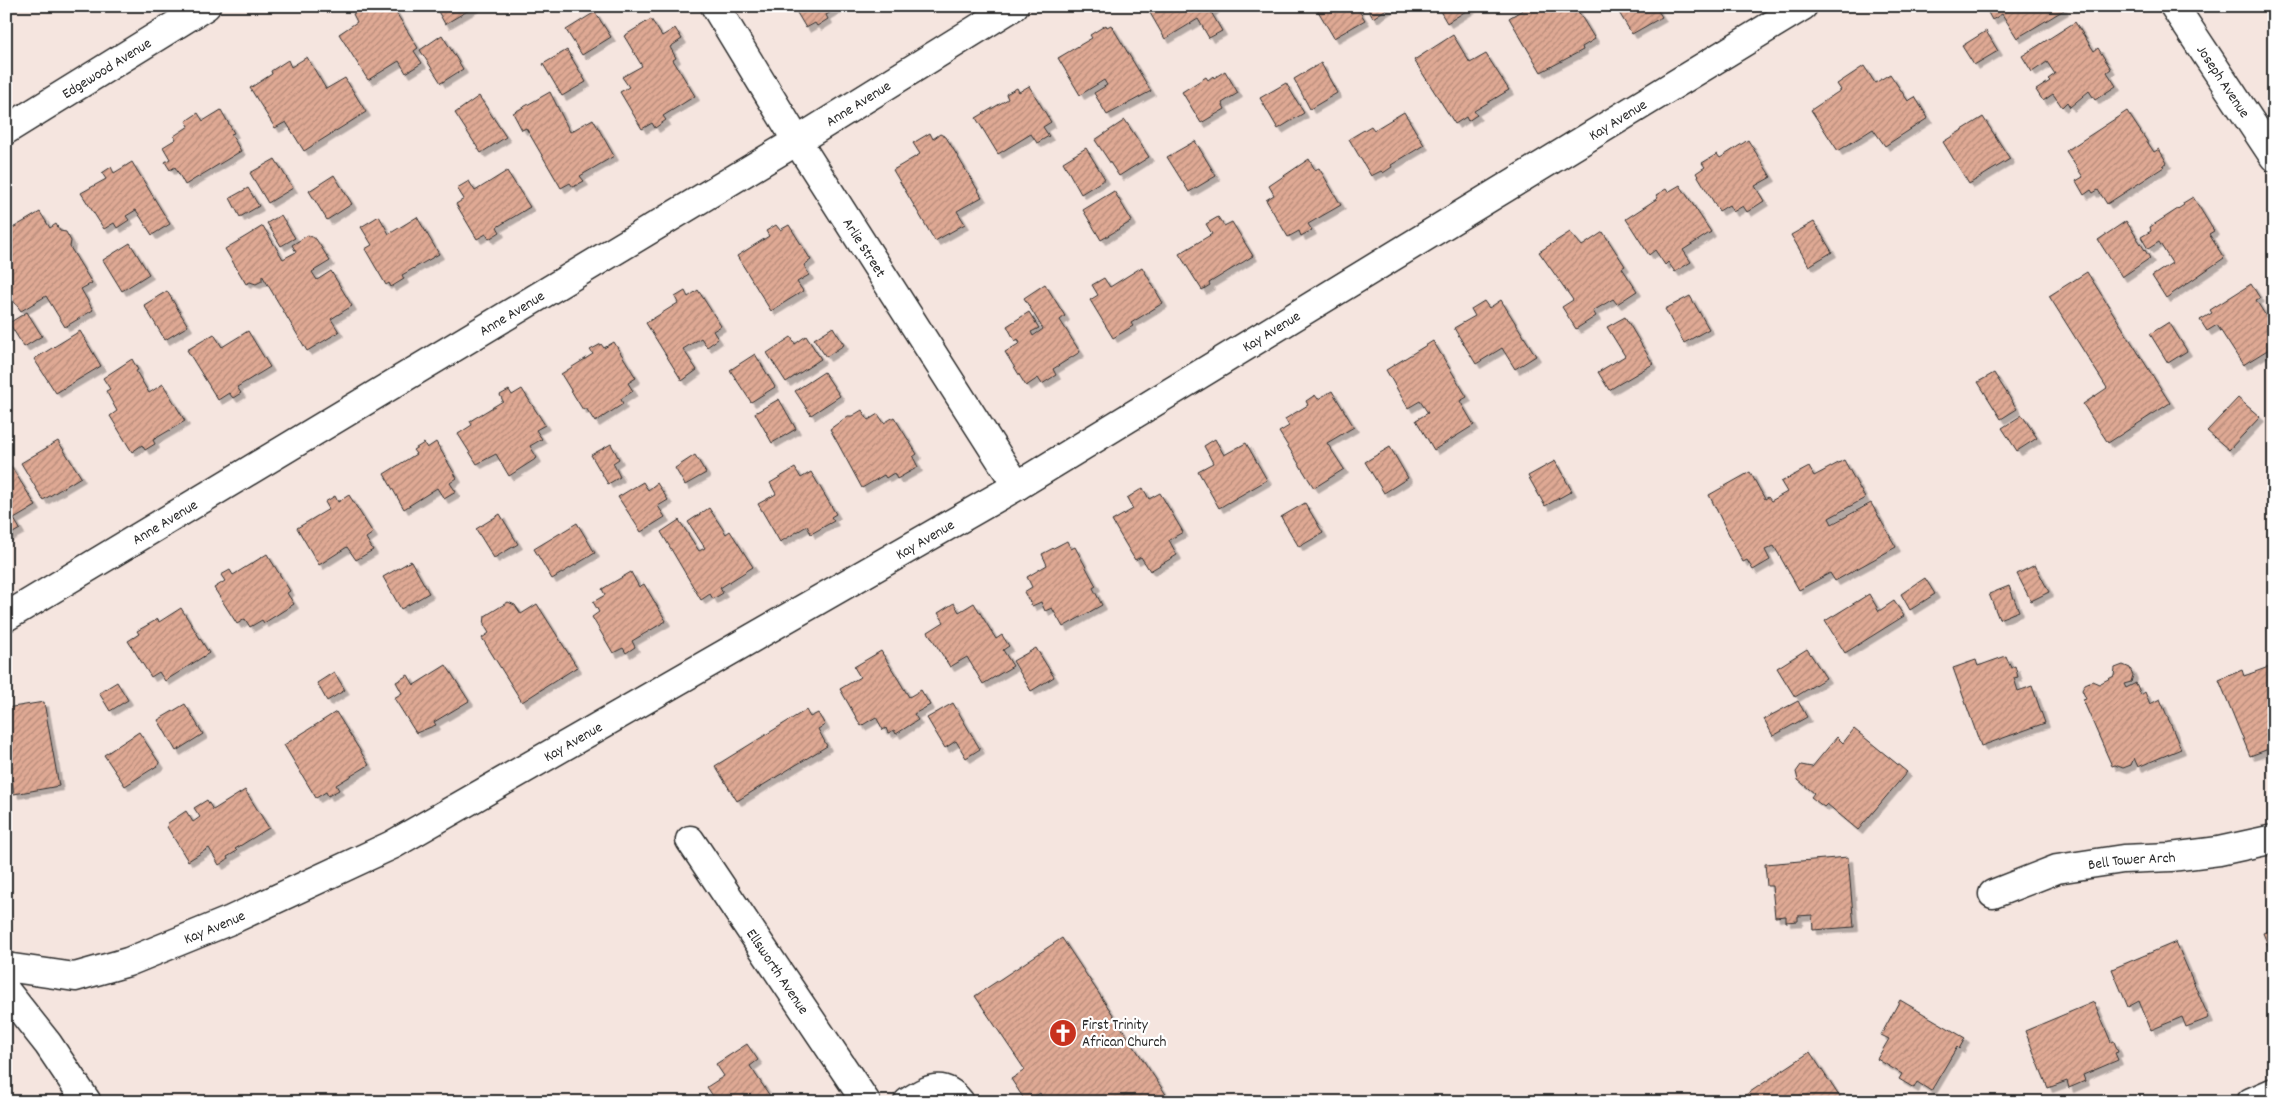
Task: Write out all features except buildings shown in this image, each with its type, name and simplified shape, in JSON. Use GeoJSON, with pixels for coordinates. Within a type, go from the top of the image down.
{"type":"FeatureCollection","features":[{"type":"Feature","properties":{"kind":"street","name":"Edgewood Avenue"},"geometry":{"type":"LineString","coordinates":[[6,130],[206,6]]}},
{"type":"Feature","properties":{"kind":"street","name":"Arlie Street"},"geometry":{"type":"LineString","coordinates":[[715,6],[797,141],[1017,486]]}},
{"type":"Feature","properties":{"kind":"street","name":"Anne Avenue"},"geometry":{"type":"LineString","coordinates":[[6,617],[797,141],[1014,6]]}},
{"type":"Feature","properties":{"kind":"street","name":"Kay Avenue"},"geometry":{"type":"LineString","coordinates":[[6,968],[75,977],[128,962],[231,920],[392,845],[1017,486],[1804,6]]}},
{"type":"Feature","properties":{"kind":"street","name":"Joseph Avenue"},"geometry":{"type":"LineString","coordinates":[[2174,6],[2274,157]]}},
{"type":"Feature","properties":{"kind":"street","name":"Bell Tower Arch"},"geometry":{"type":"LineString","coordinates":[[1993,894],[2057,870],[2123,859],[2171,857],[2219,851],[2274,839]]}},
{"type":"Feature","properties":{"kind":"street","name":"Ellsworth Avenue"},"geometry":{"type":"LineString","coordinates":[[690,840],[866,1102]]}},
{"type":"Feature","properties":{"kind":"street"},"geometry":{"type":"LineString","coordinates":[[6,991],[48,1044],[87,1102]]}},
{"type":"Feature","properties":{"kind":"street"},"geometry":{"type":"LineString","coordinates":[[908,1102],[924,1091],[938,1088],[953,1092],[960,1102]]}},
{"type":"Feature","properties":{"kind":"street"},"geometry":{"type":"LineString","coordinates":[[2251,1102],[2274,1092]]}},
{"type":"Feature","properties":{"kind":"place","name":"First Trinity African Church"},"geometry":{"type":"Point","coordinates":[1063,1033]}}]}
